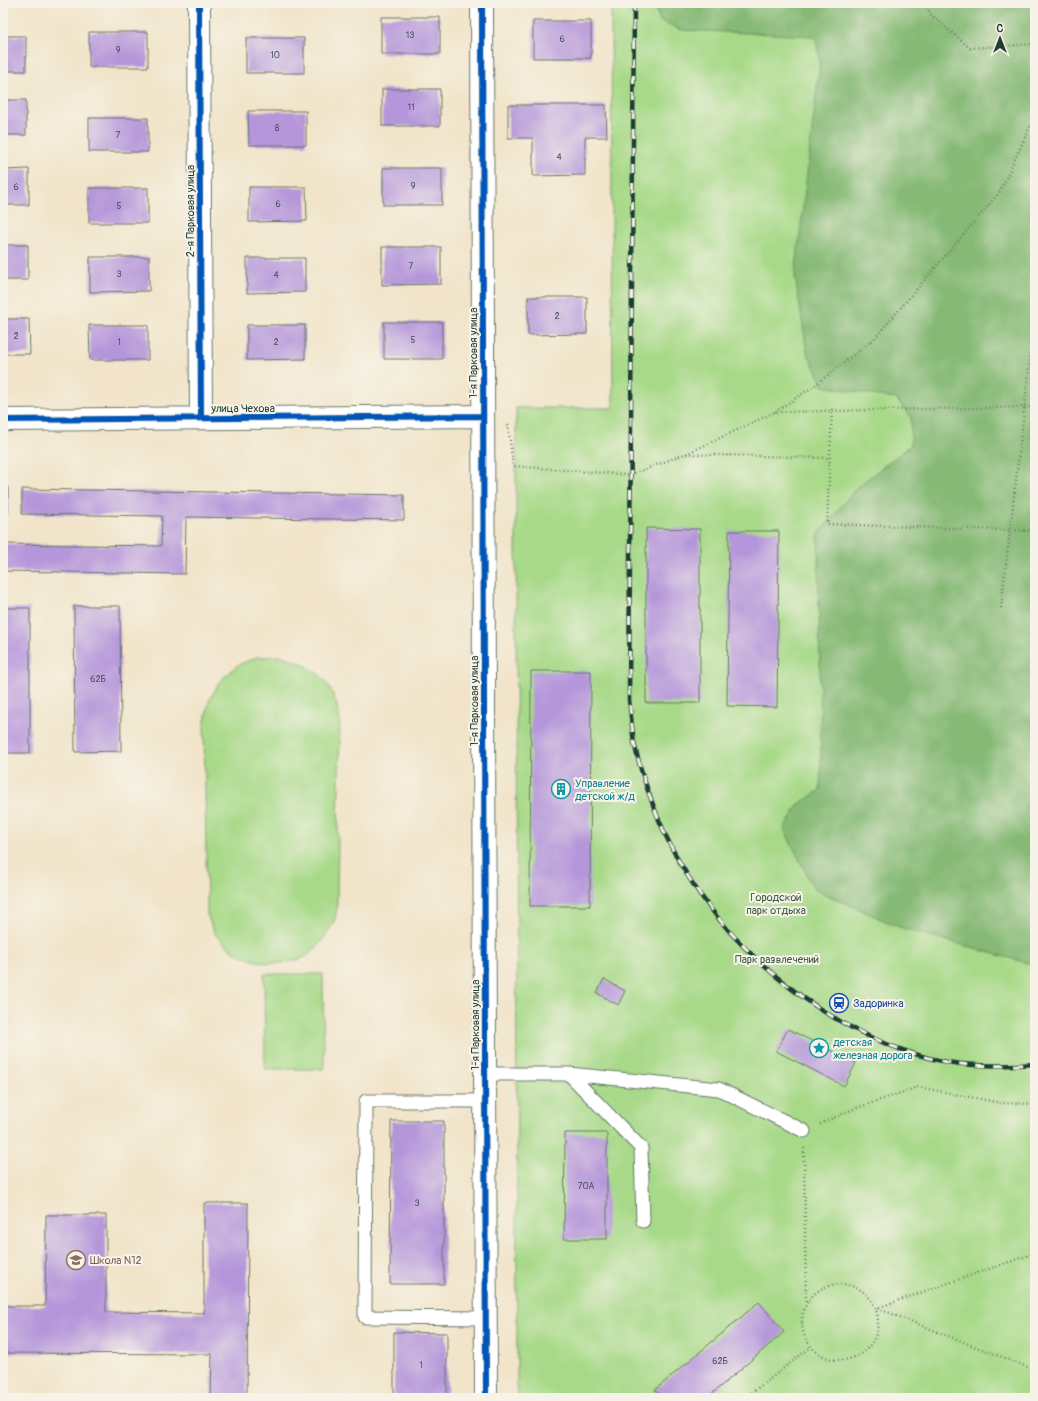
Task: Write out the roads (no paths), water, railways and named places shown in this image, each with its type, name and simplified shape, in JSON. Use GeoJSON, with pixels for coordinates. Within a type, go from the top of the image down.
{"type":"FeatureCollection","features":[{"type":"Feature","properties":{"kind":"street","name":"2-я Парковая улица"},"geometry":{"type":"LineString","coordinates":[[199,3],[201,418]]}},
{"type":"Feature","properties":{"kind":"street","name":"1-я Парковая улица"},"geometry":{"type":"LineString","coordinates":[[482,3],[486,1398]]}},
{"type":"Feature","properties":{"kind":"street","name":"улица Чехова"},"geometry":{"type":"LineString","coordinates":[[3,420],[483,416]]}},
{"type":"Feature","properties":{"kind":"lane"},"geometry":{"type":"LineString","coordinates":[[485,1074],[569,1074],[719,1090],[804,1131]]}},
{"type":"Feature","properties":{"kind":"lane"},"geometry":{"type":"LineString","coordinates":[[569,1074],[641,1148],[643,1220]]}},
{"type":"Feature","properties":{"kind":"lane"},"geometry":{"type":"LineString","coordinates":[[485,1101],[366,1101],[365,1317],[486,1318]]}},
{"type":"Feature","properties":{"kind":"railway"},"geometry":{"type":"LineString","coordinates":[[634,3],[629,700],[637,756],[652,803],[672,849],[702,896],[728,930],[759,961],[793,990],[829,1014],[867,1035],[907,1051],[947,1062],[969,1065],[991,1066],[1035,1064]]}},
{"type":"Feature","properties":{"kind":"place","name":"Управление детской ж/д"},"geometry":{"type":"Point","coordinates":[561,789]}},
{"type":"Feature","properties":{"kind":"place","name":"Задоринка"},"geometry":{"type":"Point","coordinates":[839,1003]}},
{"type":"Feature","properties":{"kind":"place","name":"детская железная дорога"},"geometry":{"type":"Point","coordinates":[819,1048]}},
{"type":"Feature","properties":{"kind":"place","name":"Школа N12"},"geometry":{"type":"Point","coordinates":[76,1260]}},
{"type":"Feature","properties":{"kind":"park label","name":"Городской парк отдыха"},"geometry":{"type":"Point","coordinates":[776,903]}},
{"type":"Feature","properties":{"kind":"park label","name":"Парк развлечений"},"geometry":{"type":"Point","coordinates":[777,959]}}]}
